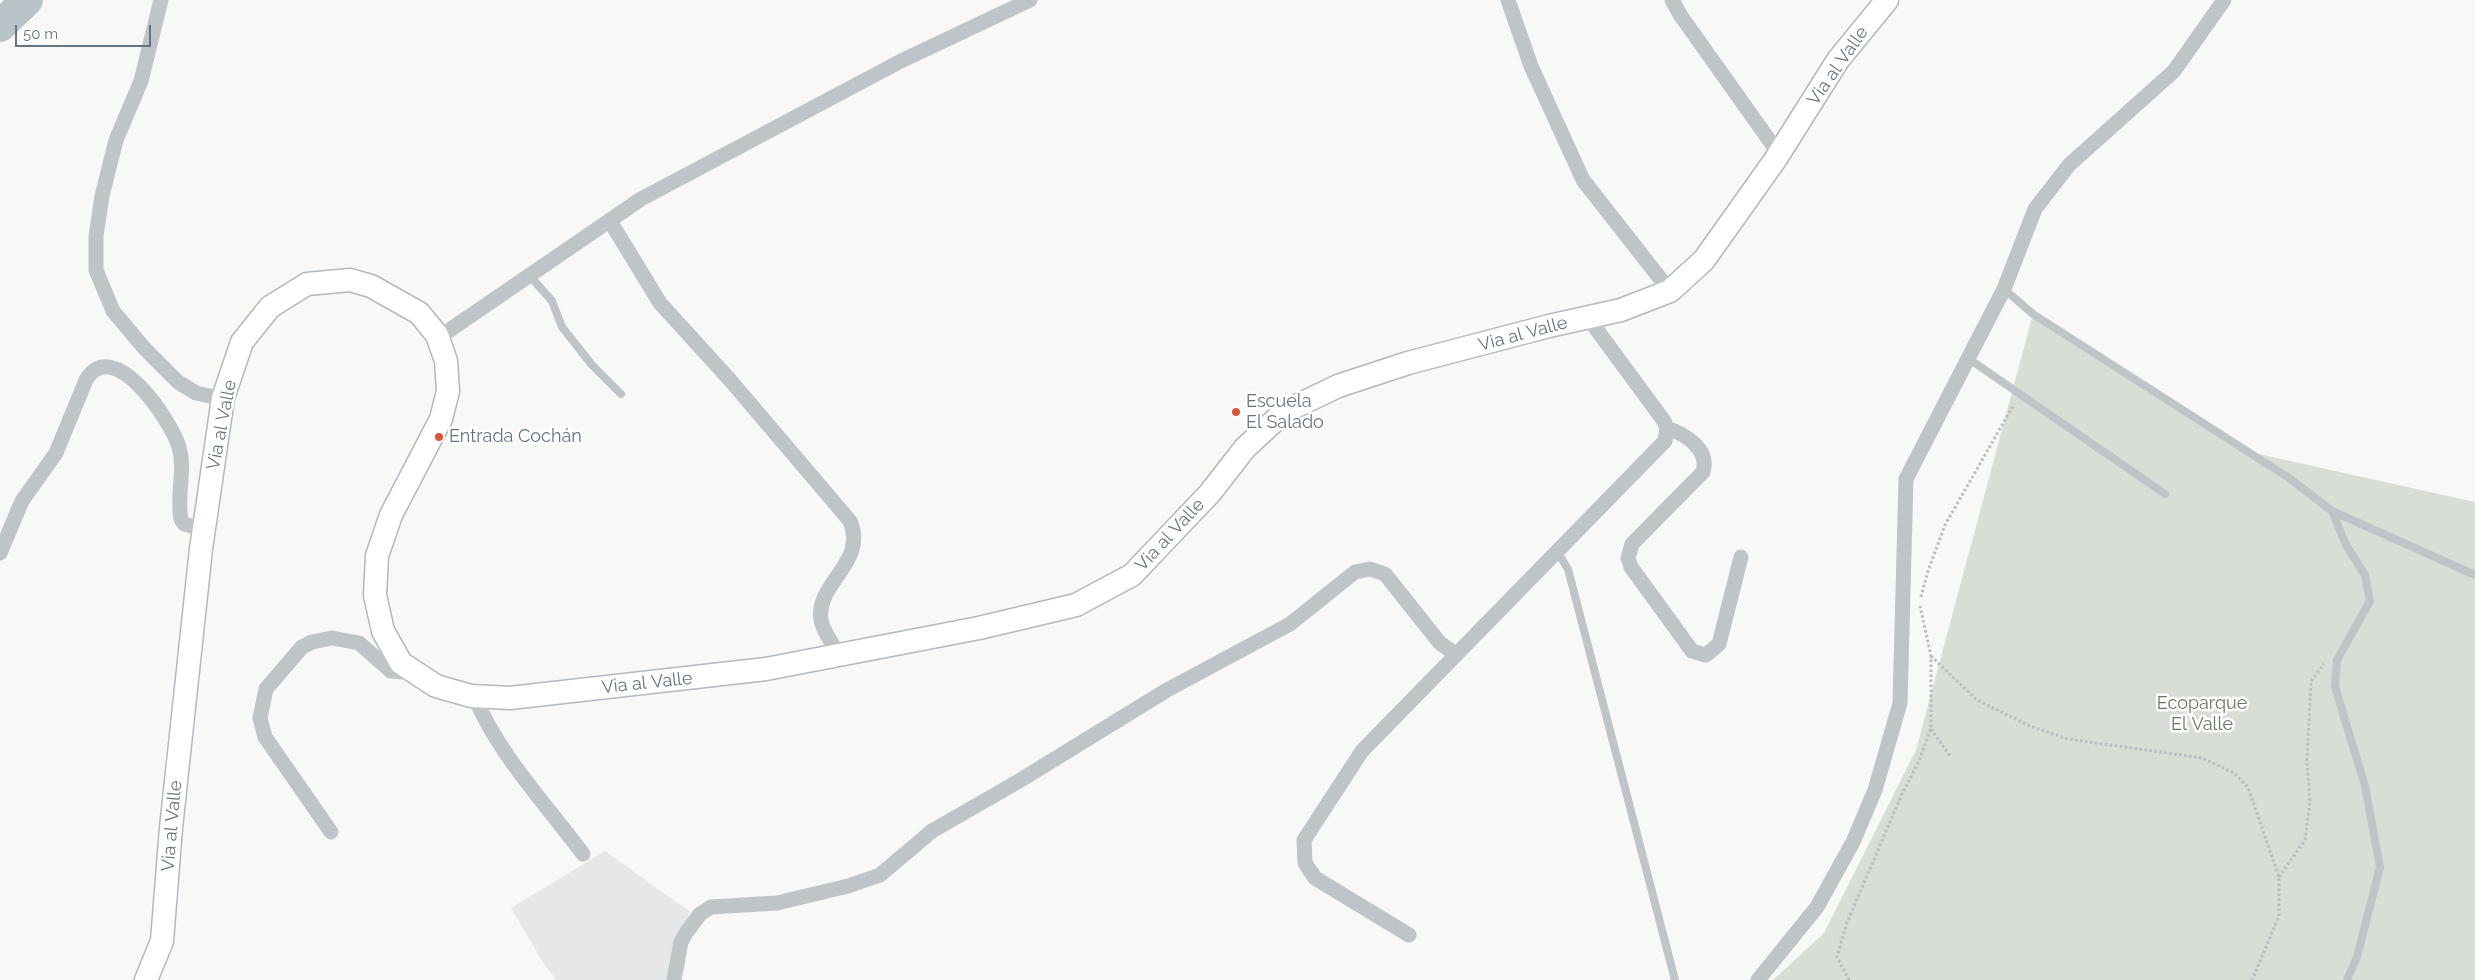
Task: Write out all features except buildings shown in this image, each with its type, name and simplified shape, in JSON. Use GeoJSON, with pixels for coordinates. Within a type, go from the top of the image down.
{"type":"FeatureCollection","features":[{"type":"Feature","properties":{"kind":"main road","name":"Via al Valle"},"geometry":{"type":"LineString","coordinates":[[146,980],[162,941],[171,828],[203,529],[224,399],[242,342],[270,307],[307,284],[350,280],[371,286],[419,312],[438,338],[446,361],[448,391],[441,419],[391,515],[377,556],[375,595],[384,631],[401,664],[436,686],[474,696],[510,698],[766,669],[979,628],[1076,605],[1132,575],[1210,493],[1245,448],[1284,412],[1338,386],[1408,363],[1549,326],[1621,310],[1670,291],[1704,260],[1779,154],[1838,60],[1886,0]]}},
{"type":"Feature","properties":{"kind":"street"},"geometry":{"type":"LineString","coordinates":[[161,0],[141,81],[116,140],[102,196],[96,236],[96,270],[113,311],[145,349],[184,386],[196,393],[224,399]]}},
{"type":"Feature","properties":{"kind":"street"},"geometry":{"type":"LineString","coordinates":[[438,338],[641,199],[902,61],[1030,0]]}},
{"type":"Feature","properties":{"kind":"street"},"geometry":{"type":"LineString","coordinates":[[1508,0],[1531,66],[1583,180],[1670,291]]}},
{"type":"Feature","properties":{"kind":"street"},"geometry":{"type":"LineString","coordinates":[[1672,0],[1681,16],[1779,154]]}},
{"type":"Feature","properties":{"kind":"street"},"geometry":{"type":"LineString","coordinates":[[1758,980],[1817,907],[1853,842],[1875,790],[1900,703],[1906,480],[2004,289],[2035,209],[2068,165],[2174,71],[2224,0]]}},
{"type":"Feature","properties":{"kind":"street"},"geometry":{"type":"LineString","coordinates":[[610,221],[660,303],[730,380],[850,521],[855,532],[853,551],[824,600],[821,620],[838,655]]}},
{"type":"Feature","properties":{"kind":"street"},"geometry":{"type":"LineString","coordinates":[[1409,936],[1315,878],[1305,863],[1304,840],[1362,751],[1662,446],[1667,436],[1667,428],[1664,421],[1594,326],[1593,317]]}},
{"type":"Feature","properties":{"kind":"street"},"geometry":{"type":"LineString","coordinates":[[0,553],[22,502],[56,453],[86,380],[94,371],[104,366],[116,367],[148,394],[166,417],[179,445],[183,462],[181,519],[184,524],[203,529]]}},
{"type":"Feature","properties":{"kind":"street"},"geometry":{"type":"LineString","coordinates":[[1667,428],[1685,434],[1701,453],[1704,462],[1703,472],[1632,544],[1628,558],[1636,575],[1696,654],[1711,652],[1718,644],[1741,557]]}},
{"type":"Feature","properties":{"kind":"street"},"geometry":{"type":"LineString","coordinates":[[674,980],[679,952],[686,933],[700,914],[711,907],[777,903],[848,886],[880,876],[932,831],[1019,781],[1168,690],[1290,624],[1355,572],[1370,568],[1385,574],[1439,642],[1456,655]]}},
{"type":"Feature","properties":{"kind":"street"},"geometry":{"type":"LineString","coordinates":[[331,832],[265,737],[260,718],[262,699],[266,689],[302,648],[317,641],[332,638],[359,644],[390,671],[415,673]]}},
{"type":"Feature","properties":{"kind":"street"},"geometry":{"type":"LineString","coordinates":[[474,696],[484,720],[501,749],[583,854]]}},
{"type":"Feature","properties":{"kind":"lane"},"geometry":{"type":"LineString","coordinates":[[530,276],[552,301],[562,327],[592,365],[621,394]]}},
{"type":"Feature","properties":{"kind":"lane"},"geometry":{"type":"LineString","coordinates":[[2004,289],[2033,314],[2290,478],[2332,511],[2475,575]]}},
{"type":"Feature","properties":{"kind":"lane"},"geometry":{"type":"LineString","coordinates":[[1969,359],[2165,494]]}},
{"type":"Feature","properties":{"kind":"lane"},"geometry":{"type":"LineString","coordinates":[[2332,511],[2346,544],[2365,576],[2370,601],[2337,660],[2335,687],[2365,786],[2380,867],[2357,957],[2347,980]]}},
{"type":"Feature","properties":{"kind":"lane"},"geometry":{"type":"LineString","coordinates":[[1558,553],[1568,569],[1674,980]]}},
{"type":"Feature","properties":{"kind":"path"},"geometry":{"type":"LineString","coordinates":[[1849,980],[1837,957],[1846,926],[1902,794],[1919,761],[1931,728],[1931,656],[1920,602],[1928,570],[1945,525],[2020,394]]}},
{"type":"Feature","properties":{"kind":"path"},"geometry":{"type":"LineString","coordinates":[[1931,656],[1977,700],[2030,726],[2068,739],[2202,758],[2234,773],[2248,787],[2279,877],[2279,916],[2252,980]]}},
{"type":"Feature","properties":{"kind":"path"},"geometry":{"type":"LineString","coordinates":[[2279,877],[2305,840],[2310,802],[2307,760],[2311,681],[2328,660],[2337,660]]}},
{"type":"Feature","properties":{"kind":"path"},"geometry":{"type":"LineString","coordinates":[[1931,728],[1950,756]]}},
{"type":"Feature","properties":{"kind":"shaded area"},"geometry":{"type":"Polygon","coordinates":[[[605,851],[689,911],[675,980],[556,980],[511,908],[605,851]]]}},
{"type":"Feature","properties":{"kind":"green space","name":"Ecoparque El Valle"},"geometry":{"type":"Polygon","coordinates":[[[2033,314],[2245,451],[2475,502],[2475,980],[1773,980],[1824,933],[1916,750],[2033,314]]]}},
{"type":"Feature","properties":{"kind":"waterway"},"geometry":{"type":"LineString","coordinates":[[0,26],[27,0]]}},
{"type":"Feature","properties":{"kind":"place","name":"Escuela El Salado"},"geometry":{"type":"Point","coordinates":[1236,412]}},
{"type":"Feature","properties":{"kind":"place","name":"Entrada Cochán"},"geometry":{"type":"Point","coordinates":[439,437]}}]}
